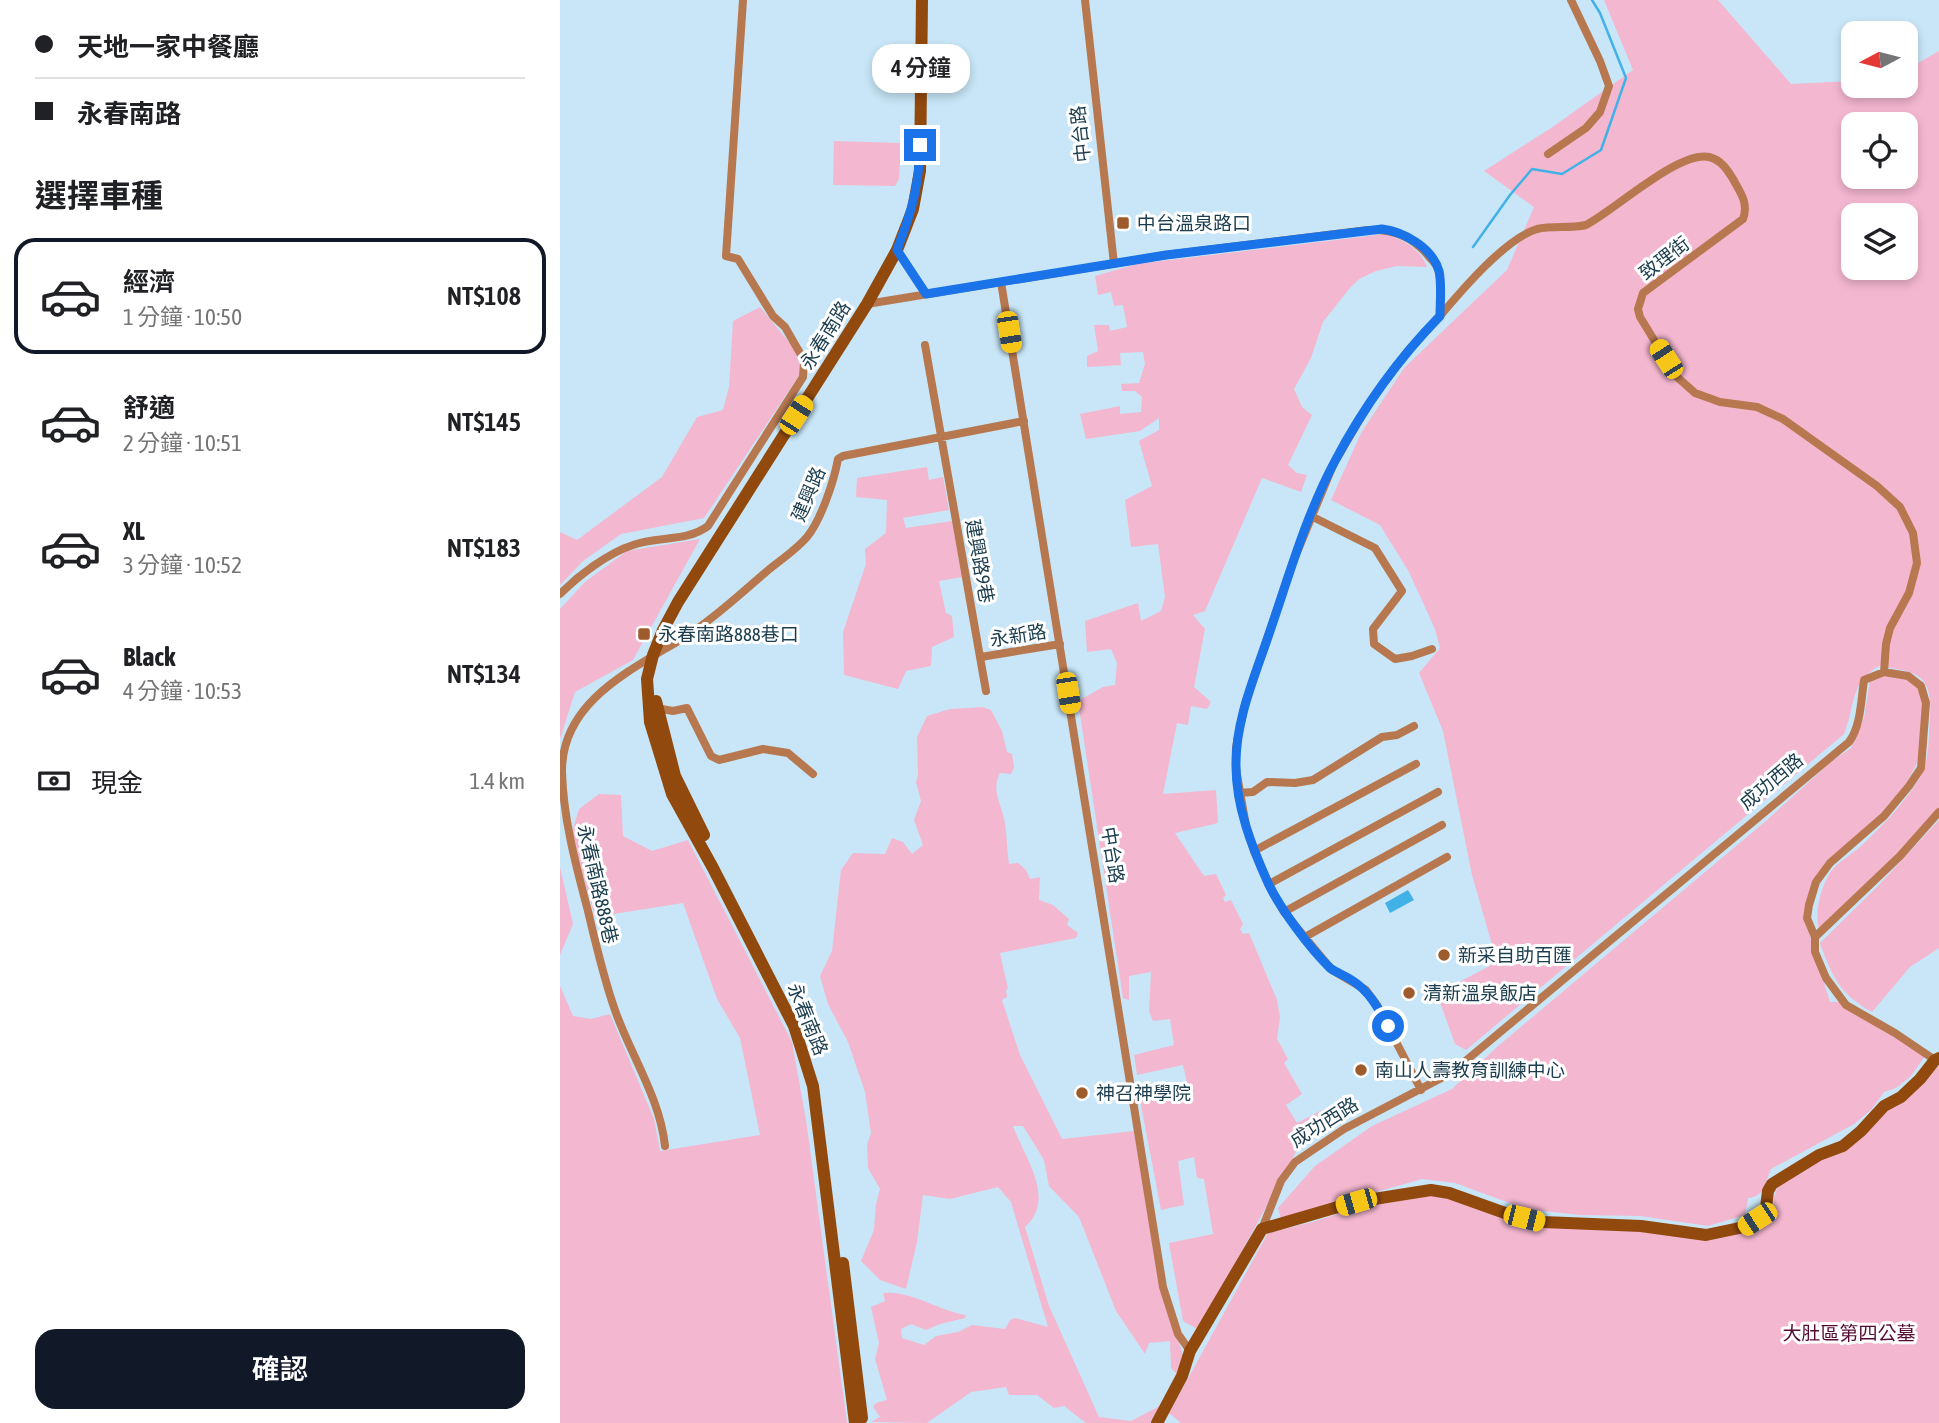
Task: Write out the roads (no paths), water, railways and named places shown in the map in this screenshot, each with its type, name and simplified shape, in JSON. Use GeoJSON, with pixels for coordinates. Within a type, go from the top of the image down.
{"type":"FeatureCollection","features":[{"type":"Feature","properties":{"kind":"street"},"geometry":{"type":"LineString","coordinates":[[560,594],[610,556],[634,544],[691,535],[708,526],[803,377],[804,360],[785,327],[773,316],[738,259],[726,256],[743,0]]}},
{"type":"Feature","properties":{"kind":"street","name":"永春南路"},"geometry":{"type":"LineString","coordinates":[[797,1024],[672,794],[650,722],[647,679],[653,655],[678,602],[867,304],[897,250],[913,209],[920,171],[922,0]]}},
{"type":"Feature","properties":{"kind":"street","name":"中台路"},"geometry":{"type":"LineString","coordinates":[[1085,0],[1114,264]]}},
{"type":"Feature","properties":{"kind":"street"},"geometry":{"type":"LineString","coordinates":[[1548,154],[1586,128],[1600,112],[1609,86],[1571,0]]}},
{"type":"Feature","properties":{"kind":"street","name":"致理街"},"geometry":{"type":"LineString","coordinates":[[1421,1090],[1377,1005],[1366,990],[1332,970],[1284,912],[1254,851],[1239,793],[1236,747],[1245,704],[1293,562],[1334,463],[1372,399],[1407,352],[1470,281],[1527,233],[1539,228],[1576,228],[1586,225],[1677,165],[1696,157],[1717,160],[1730,175],[1745,202],[1743,219],[1643,293],[1638,309],[1640,317],[1676,376],[1695,393],[1706,398],[1769,411],[1877,486],[1900,507],[1913,533],[1917,564],[1909,593],[1890,628],[1884,672]]}},
{"type":"Feature","properties":{"kind":"street"},"geometry":{"type":"LineString","coordinates":[[867,304],[1166,255],[1368,230],[1389,230],[1415,242],[1438,270],[1440,316]]}},
{"type":"Feature","properties":{"kind":"street"},"geometry":{"type":"LineString","coordinates":[[897,250],[926,294]]}},
{"type":"Feature","properties":{"kind":"street","name":"中台路"},"geometry":{"type":"LineString","coordinates":[[1001,282],[1163,1287],[1178,1334],[1191,1351]]}},
{"type":"Feature","properties":{"kind":"street","name":"建興路9巷"},"geometry":{"type":"LineString","coordinates":[[925,345],[986,691]]}},
{"type":"Feature","properties":{"kind":"street","name":"建興路"},"geometry":{"type":"LineString","coordinates":[[653,655],[690,634],[806,538],[819,514],[838,459],[1024,421]]}},
{"type":"Feature","properties":{"kind":"street"},"geometry":{"type":"LineString","coordinates":[[1311,516],[1376,548],[1398,581],[1402,591],[1373,629],[1374,644],[1395,659],[1432,649]]}},
{"type":"Feature","properties":{"kind":"street","name":"永新路"},"geometry":{"type":"LineString","coordinates":[[981,657],[1060,644]]}},
{"type":"Feature","properties":{"kind":"street","name":"永春南路"},"geometry":{"type":"LineString","coordinates":[[653,655],[656,708],[675,776],[797,1024],[816,1086],[853,1387],[855,1423]]}},
{"type":"Feature","properties":{"kind":"street","name":"永春南路888巷"},"geometry":{"type":"LineString","coordinates":[[653,655],[595,697],[579,715],[568,736],[562,770],[567,818],[602,969],[617,1014],[663,1128],[665,1146]]}},
{"type":"Feature","properties":{"kind":"street"},"geometry":{"type":"LineString","coordinates":[[1262,1229],[1356,1202],[1431,1190],[1449,1193],[1505,1213],[1542,1222],[1631,1226],[1695,1235],[1717,1234],[1744,1227],[1763,1214],[1772,1184],[1819,1155],[1843,1146],[1884,1106],[1901,1097],[1937,1059],[1846,1005],[1826,978],[1815,952],[1815,937],[1807,918],[1816,882],[1830,863],[1884,816],[1921,768],[1926,703],[1921,686],[1908,676],[1884,672]]}},
{"type":"Feature","properties":{"kind":"street","name":"成功西路"},"geometry":{"type":"LineString","coordinates":[[1191,1351],[1262,1229],[1281,1181],[1295,1162],[1344,1129],[1451,1073],[1849,741],[1854,735],[1857,723],[1864,680],[1884,672]]}},
{"type":"Feature","properties":{"kind":"street"},"geometry":{"type":"LineString","coordinates":[[656,708],[673,711],[687,708],[711,756],[719,760],[763,749],[788,753],[813,774]]}},
{"type":"Feature","properties":{"kind":"street"},"geometry":{"type":"LineString","coordinates":[[1239,793],[1253,792],[1267,782],[1295,783],[1312,780],[1382,737],[1397,735],[1414,726]]}},
{"type":"Feature","properties":{"kind":"street"},"geometry":{"type":"LineString","coordinates":[[1254,851],[1416,764]]}},
{"type":"Feature","properties":{"kind":"street"},"geometry":{"type":"LineString","coordinates":[[1269,884],[1438,792]]}},
{"type":"Feature","properties":{"kind":"street"},"geometry":{"type":"LineString","coordinates":[[1815,937],[1900,856],[1939,812]]}},
{"type":"Feature","properties":{"kind":"street"},"geometry":{"type":"LineString","coordinates":[[1284,912],[1442,825]]}},
{"type":"Feature","properties":{"kind":"street"},"geometry":{"type":"LineString","coordinates":[[1305,937],[1447,857]]}},
{"type":"Feature","properties":{"kind":"street"},"geometry":{"type":"LineString","coordinates":[[1157,1423],[1182,1376],[1191,1351]]}},
{"type":"Feature","properties":{"kind":"street","name":"永春南路"},"geometry":{"type":"LineString","coordinates":[[853,1387],[863,1423]]}},
{"type":"Feature","properties":{"kind":"water"},"geometry":{"type":"Polygon","coordinates":[[[1408,890],[1414,900],[1390,913],[1385,903],[1408,890]]]}},
{"type":"Feature","properties":{"kind":"waterway"},"geometry":{"type":"LineString","coordinates":[[1473,247],[1532,169],[1562,174],[1601,150],[1626,78],[1600,13],[1592,0]]}},
{"type":"Feature","properties":{"kind":"place","name":"中台溫泉路口"},"geometry":{"type":"Point","coordinates":[1123,223]}},
{"type":"Feature","properties":{"kind":"place","name":"永春南路888巷口"},"geometry":{"type":"Point","coordinates":[644,634]}},
{"type":"Feature","properties":{"kind":"place","name":"新采自助百匯"},"geometry":{"type":"Point","coordinates":[1444,955]}},
{"type":"Feature","properties":{"kind":"place","name":"清新溫泉飯店"},"geometry":{"type":"Point","coordinates":[1409,993]}},
{"type":"Feature","properties":{"kind":"place","name":"南山人壽教育訓練中心"},"geometry":{"type":"Point","coordinates":[1361,1070]}},
{"type":"Feature","properties":{"kind":"place","name":"神召神學院"},"geometry":{"type":"Point","coordinates":[1082,1093]}},
{"type":"Feature","properties":{"kind":"park label","name":"大肚區第四公墓"},"geometry":{"type":"Point","coordinates":[1849,1333]}}]}
